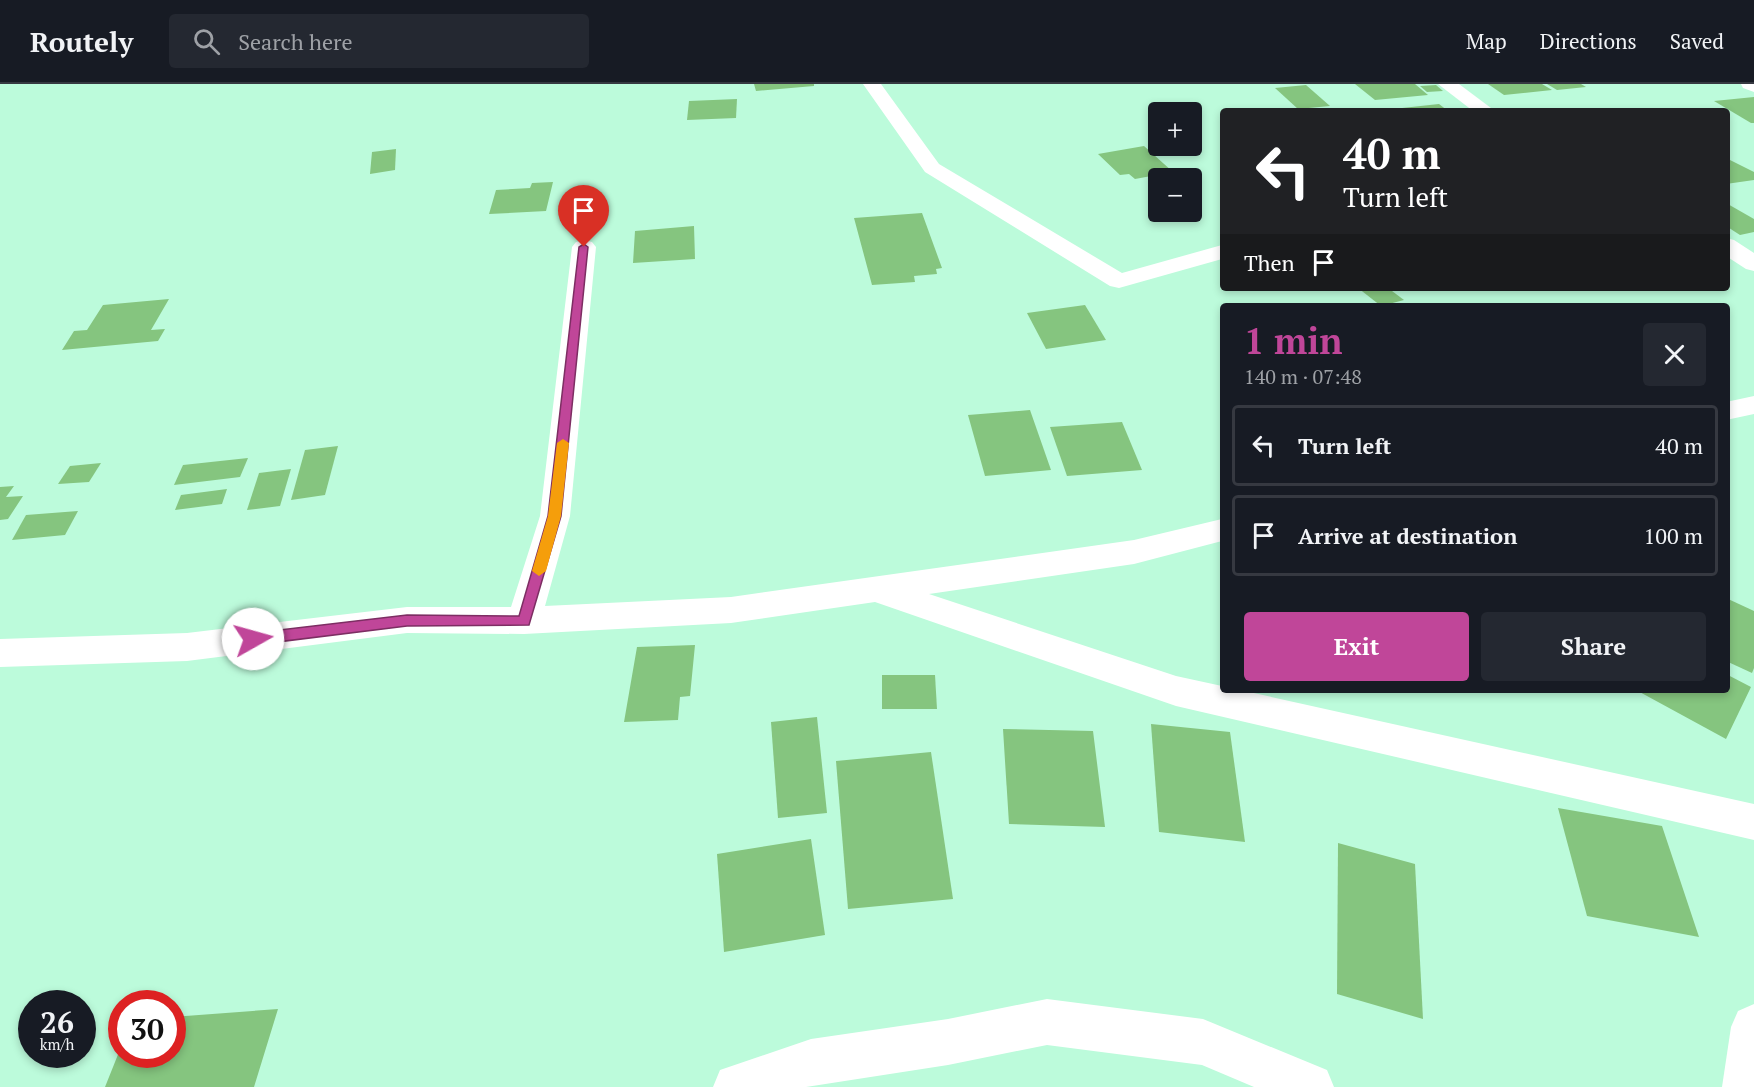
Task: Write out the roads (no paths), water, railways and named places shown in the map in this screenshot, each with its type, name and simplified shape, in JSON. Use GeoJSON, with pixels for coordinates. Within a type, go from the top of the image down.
{"type":"FeatureCollection","features":[{"type":"Feature","properties":{"kind":"street"},"geometry":{"type":"LineString","coordinates":[[872,84],[932,168],[1119,281],[1220,253]]}},
{"type":"Feature","properties":{"kind":"street"},"geometry":{"type":"LineString","coordinates":[[1447,84],[1481,108]]}},
{"type":"Feature","properties":{"kind":"street"},"geometry":{"type":"LineString","coordinates":[[524,621],[555,516],[584,247]]}},
{"type":"Feature","properties":{"kind":"street"},"geometry":{"type":"LineString","coordinates":[[1730,248],[1754,264]]}},
{"type":"Feature","properties":{"kind":"street"},"geometry":{"type":"LineString","coordinates":[[1730,410],[1754,405]]}},
{"type":"Feature","properties":{"kind":"street"},"geometry":{"type":"LineString","coordinates":[[0,653],[187,647],[407,620],[524,621],[731,610],[1134,552],[1220,530]]}},
{"type":"Feature","properties":{"kind":"street"},"geometry":{"type":"LineString","coordinates":[[877,590],[1176,691],[1754,822]]}},
{"type":"Feature","properties":{"kind":"street"},"geometry":{"type":"LineString","coordinates":[[737,1087],[811,1062],[948,1042],[1047,1022],[1203,1042],[1310,1087]]}},
{"type":"Feature","properties":{"kind":"street"},"geometry":{"type":"LineString","coordinates":[[1746,1087],[1754,1027]]}}]}
